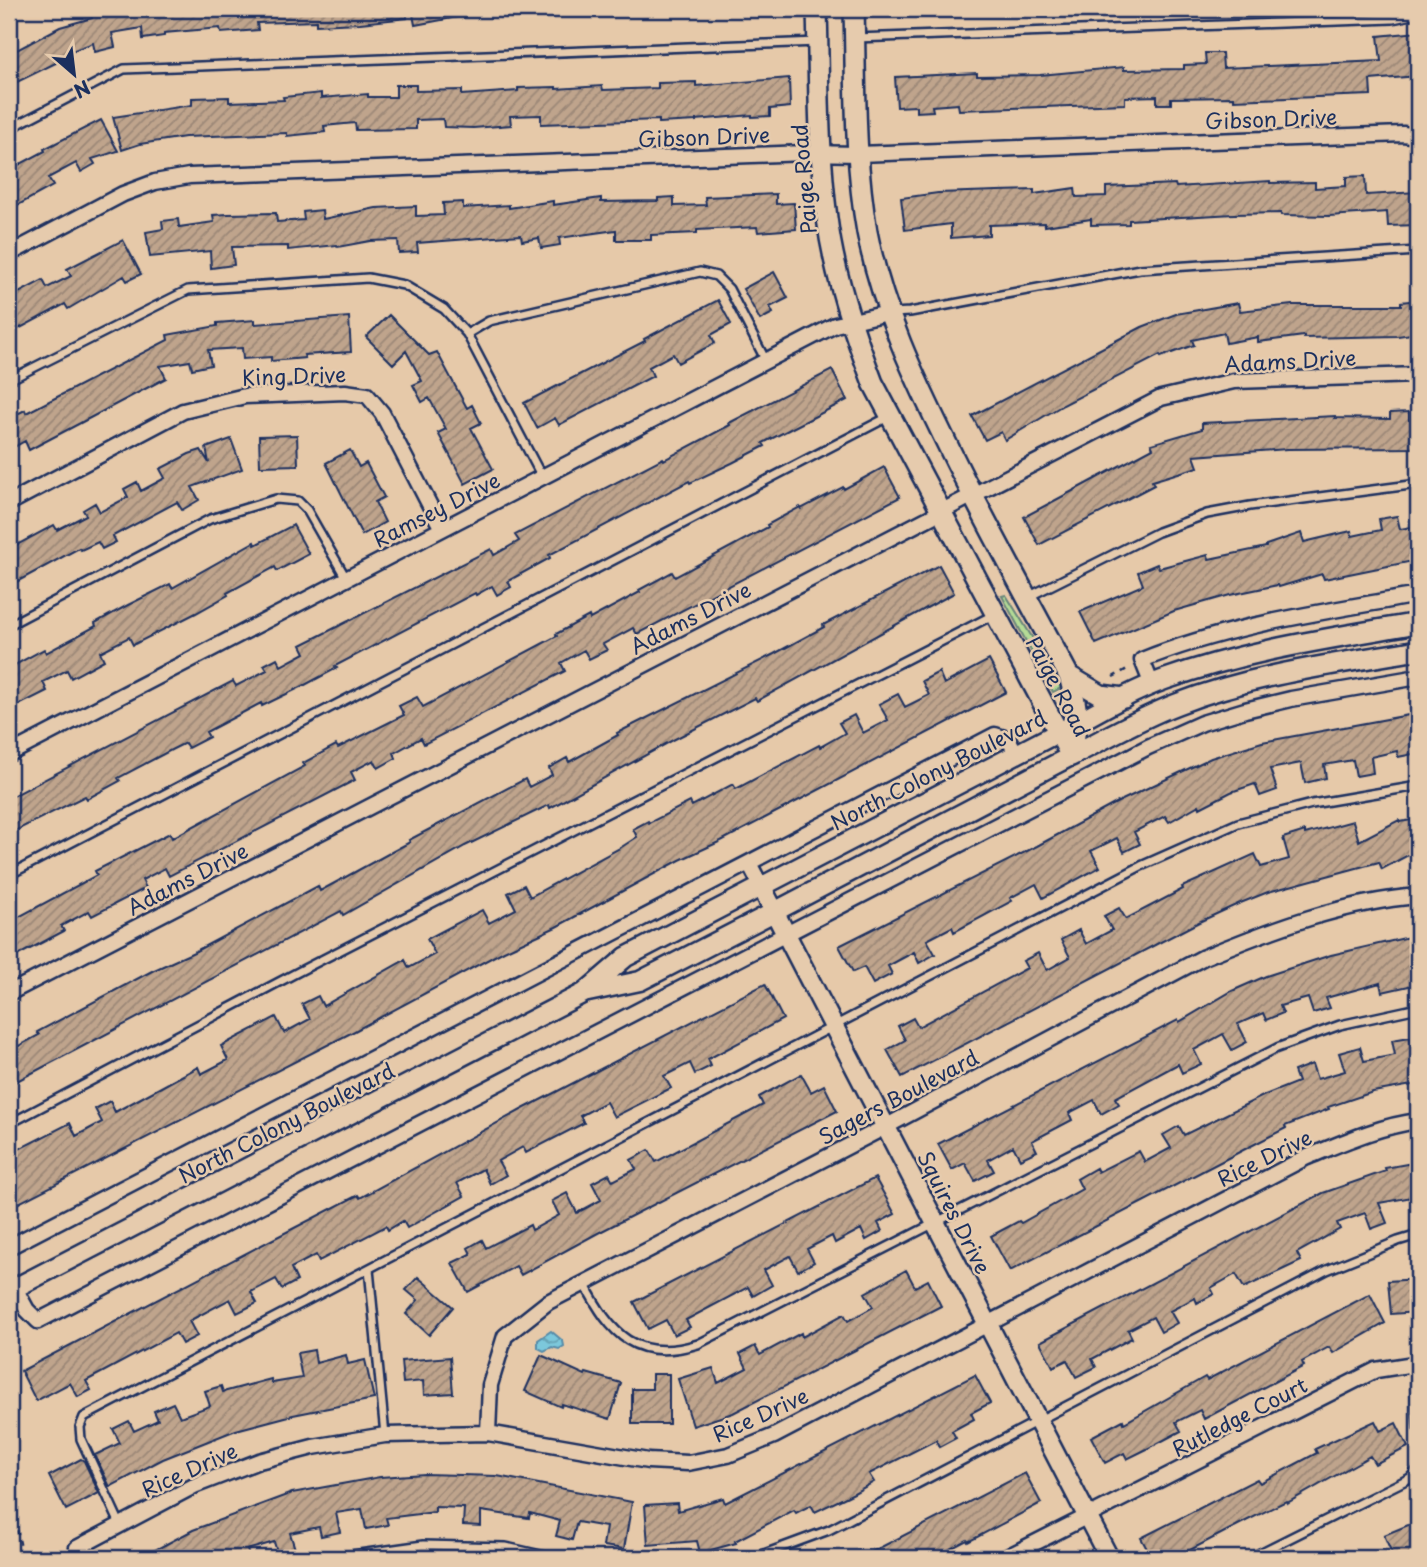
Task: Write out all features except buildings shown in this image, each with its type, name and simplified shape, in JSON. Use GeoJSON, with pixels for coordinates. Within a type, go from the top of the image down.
{"type":"FeatureCollection","features":[{"type":"Feature","properties":{"kind":"main road","name":"Paige Road"},"geometry":{"type":"LineString","coordinates":[[817,9],[827,218],[836,269],[873,383],[1071,756]]}},
{"type":"Feature","properties":{"kind":"main road","name":"Paige Road"},"geometry":{"type":"LineString","coordinates":[[854,9],[859,153],[867,231],[888,313],[913,377],[1069,676],[1078,708],[1071,756]]}},
{"type":"Feature","properties":{"kind":"main road","name":"North Colony Boulevard"},"geometry":{"type":"LineString","coordinates":[[1059,733],[1152,685],[1215,663],[1270,650],[1418,623]]}},
{"type":"Feature","properties":{"kind":"main road","name":"North Colony Boulevard"},"geometry":{"type":"LineString","coordinates":[[1071,756],[1146,717],[1214,691],[1284,674],[1418,650]]}},
{"type":"Feature","properties":{"kind":"main road"},"geometry":{"type":"LineString","coordinates":[[1069,676],[1101,695],[1124,698]]}},
{"type":"Feature","properties":{"kind":"street","name":"Gibson Drive"},"geometry":{"type":"LineString","coordinates":[[9,254],[124,194],[155,182],[189,176],[1403,134],[1418,136]]}},
{"type":"Feature","properties":{"kind":"street","name":"Ramsey Drive"},"geometry":{"type":"LineString","coordinates":[[9,754],[835,325],[888,313]]}},
{"type":"Feature","properties":{"kind":"street","name":"Adams Drive"},"geometry":{"type":"LineString","coordinates":[[9,993],[1161,398],[1234,381],[1418,375]]}},
{"type":"Feature","properties":{"kind":"street","name":"King Drive"},"geometry":{"type":"LineString","coordinates":[[9,503],[183,411],[245,396],[345,391],[367,395],[382,414],[442,529]]}},
{"type":"Feature","properties":{"kind":"street"},"geometry":{"type":"LineString","coordinates":[[1152,685],[1142,660],[1180,645],[1251,625],[1418,596]]}},
{"type":"Feature","properties":{"kind":"street"},"geometry":{"type":"LineString","coordinates":[[12,1289],[38,1321],[1147,747],[1202,723],[1291,699],[1418,677]]}},
{"type":"Feature","properties":{"kind":"street","name":"North Colony Boulevard"},"geometry":{"type":"LineString","coordinates":[[12,1289],[584,993],[626,957],[1059,733]]}},
{"type":"Feature","properties":{"kind":"street"},"geometry":{"type":"LineString","coordinates":[[9,1247],[995,735],[1008,739],[1017,754]]}},
{"type":"Feature","properties":{"kind":"street","name":"North Colony Boulevard"},"geometry":{"type":"LineString","coordinates":[[584,993],[640,981],[1071,756]]}},
{"type":"Feature","properties":{"kind":"street"},"geometry":{"type":"LineString","coordinates":[[748,863],[761,886]]}},
{"type":"Feature","properties":{"kind":"street","name":"Squires Drive"},"geometry":{"type":"LineString","coordinates":[[761,886],[1109,1558]]}},
{"type":"Feature","properties":{"kind":"street","name":"Sagers Boulevard"},"geometry":{"type":"LineString","coordinates":[[488,1433],[490,1385],[505,1336],[548,1302],[583,1281],[885,1127],[1204,957],[1307,919],[1394,898],[1418,896]]}},
{"type":"Feature","properties":{"kind":"street","name":"Rice Drive"},"geometry":{"type":"LineString","coordinates":[[78,1553],[120,1524],[194,1486],[259,1461],[313,1447],[385,1434],[488,1433],[648,1461],[688,1463],[728,1455],[774,1436],[1306,1158],[1360,1135],[1418,1121]]}},
{"type":"Feature","properties":{"kind":"street","name":"Rutledge Court"},"geometry":{"type":"LineString","coordinates":[[1005,1558],[1376,1370],[1414,1364]]}},
{"type":"Feature","properties":{"kind":"lane"},"geometry":{"type":"LineString","coordinates":[[855,38],[1393,19],[1412,15],[1418,9]]}},
{"type":"Feature","properties":{"kind":"lane"},"geometry":{"type":"LineString","coordinates":[[9,129],[124,69],[818,42]]}},
{"type":"Feature","properties":{"kind":"lane"},"geometry":{"type":"LineString","coordinates":[[888,313],[910,312],[1140,268],[1418,251]]}},
{"type":"Feature","properties":{"kind":"lane"},"geometry":{"type":"LineString","coordinates":[[467,334],[489,321],[700,272],[716,276],[729,289],[766,361]]}},
{"type":"Feature","properties":{"kind":"lane"},"geometry":{"type":"LineString","coordinates":[[9,380],[188,290],[368,278],[404,285],[444,309],[467,334],[542,477]]}},
{"type":"Feature","properties":{"kind":"lane"},"geometry":{"type":"LineString","coordinates":[[9,875],[890,415]]}},
{"type":"Feature","properties":{"kind":"lane"},"geometry":{"type":"LineString","coordinates":[[1027,597],[1158,532],[1207,514],[1418,484]]}},
{"type":"Feature","properties":{"kind":"lane"},"geometry":{"type":"LineString","coordinates":[[9,625],[211,519],[276,499],[298,501],[307,510],[347,579]]}},
{"type":"Feature","properties":{"kind":"lane"},"geometry":{"type":"LineString","coordinates":[[9,1124],[298,972],[995,614]]}},
{"type":"Feature","properties":{"kind":"lane"},"geometry":{"type":"LineString","coordinates":[[120,1524],[81,1439],[80,1427],[84,1417],[1141,866],[1238,823],[1312,804],[1418,786]]}},
{"type":"Feature","properties":{"kind":"lane"},"geometry":{"type":"LineString","coordinates":[[583,1281],[596,1307],[622,1337],[654,1351],[675,1351],[698,1344],[1277,1048],[1340,1025],[1418,1008]]}},
{"type":"Feature","properties":{"kind":"lane"},"geometry":{"type":"LineString","coordinates":[[753,1558],[828,1530],[1327,1270],[1418,1235]]}},
{"type":"Feature","properties":{"kind":"lane"},"geometry":{"type":"LineString","coordinates":[[369,1269],[385,1434]]}},
{"type":"Feature","properties":{"kind":"lane"},"geometry":{"type":"LineString","coordinates":[[1414,1364],[1418,1428]]}},
{"type":"Feature","properties":{"kind":"lane"},"geometry":{"type":"LineString","coordinates":[[1250,1558],[1410,1478],[1418,1469]]}},
{"type":"Feature","properties":{"kind":"lane"},"geometry":{"type":"LineString","coordinates":[[331,1558],[423,1545],[506,1547],[554,1558]]}},
{"type":"Feature","properties":{"kind":"path"},"geometry":{"type":"LineString","coordinates":[[1105,682],[1142,660]]}},
{"type":"Feature","properties":{"kind":"path"},"geometry":{"type":"LineString","coordinates":[[9,1320],[10,1327]]}},
{"type":"Feature","properties":{"kind":"path"},"geometry":{"type":"LineString","coordinates":[[9,1491],[23,1558]]}},
{"type":"Feature","properties":{"kind":"green space"},"geometry":{"type":"Polygon","coordinates":[[[1006,595],[1063,687],[1053,692],[1002,596],[1006,595]]]}},
{"type":"Feature","properties":{"kind":"water"},"geometry":{"type":"Polygon","coordinates":[[[551,1331],[563,1341],[564,1346],[544,1351],[538,1348],[538,1340],[551,1331]]]}}]}
